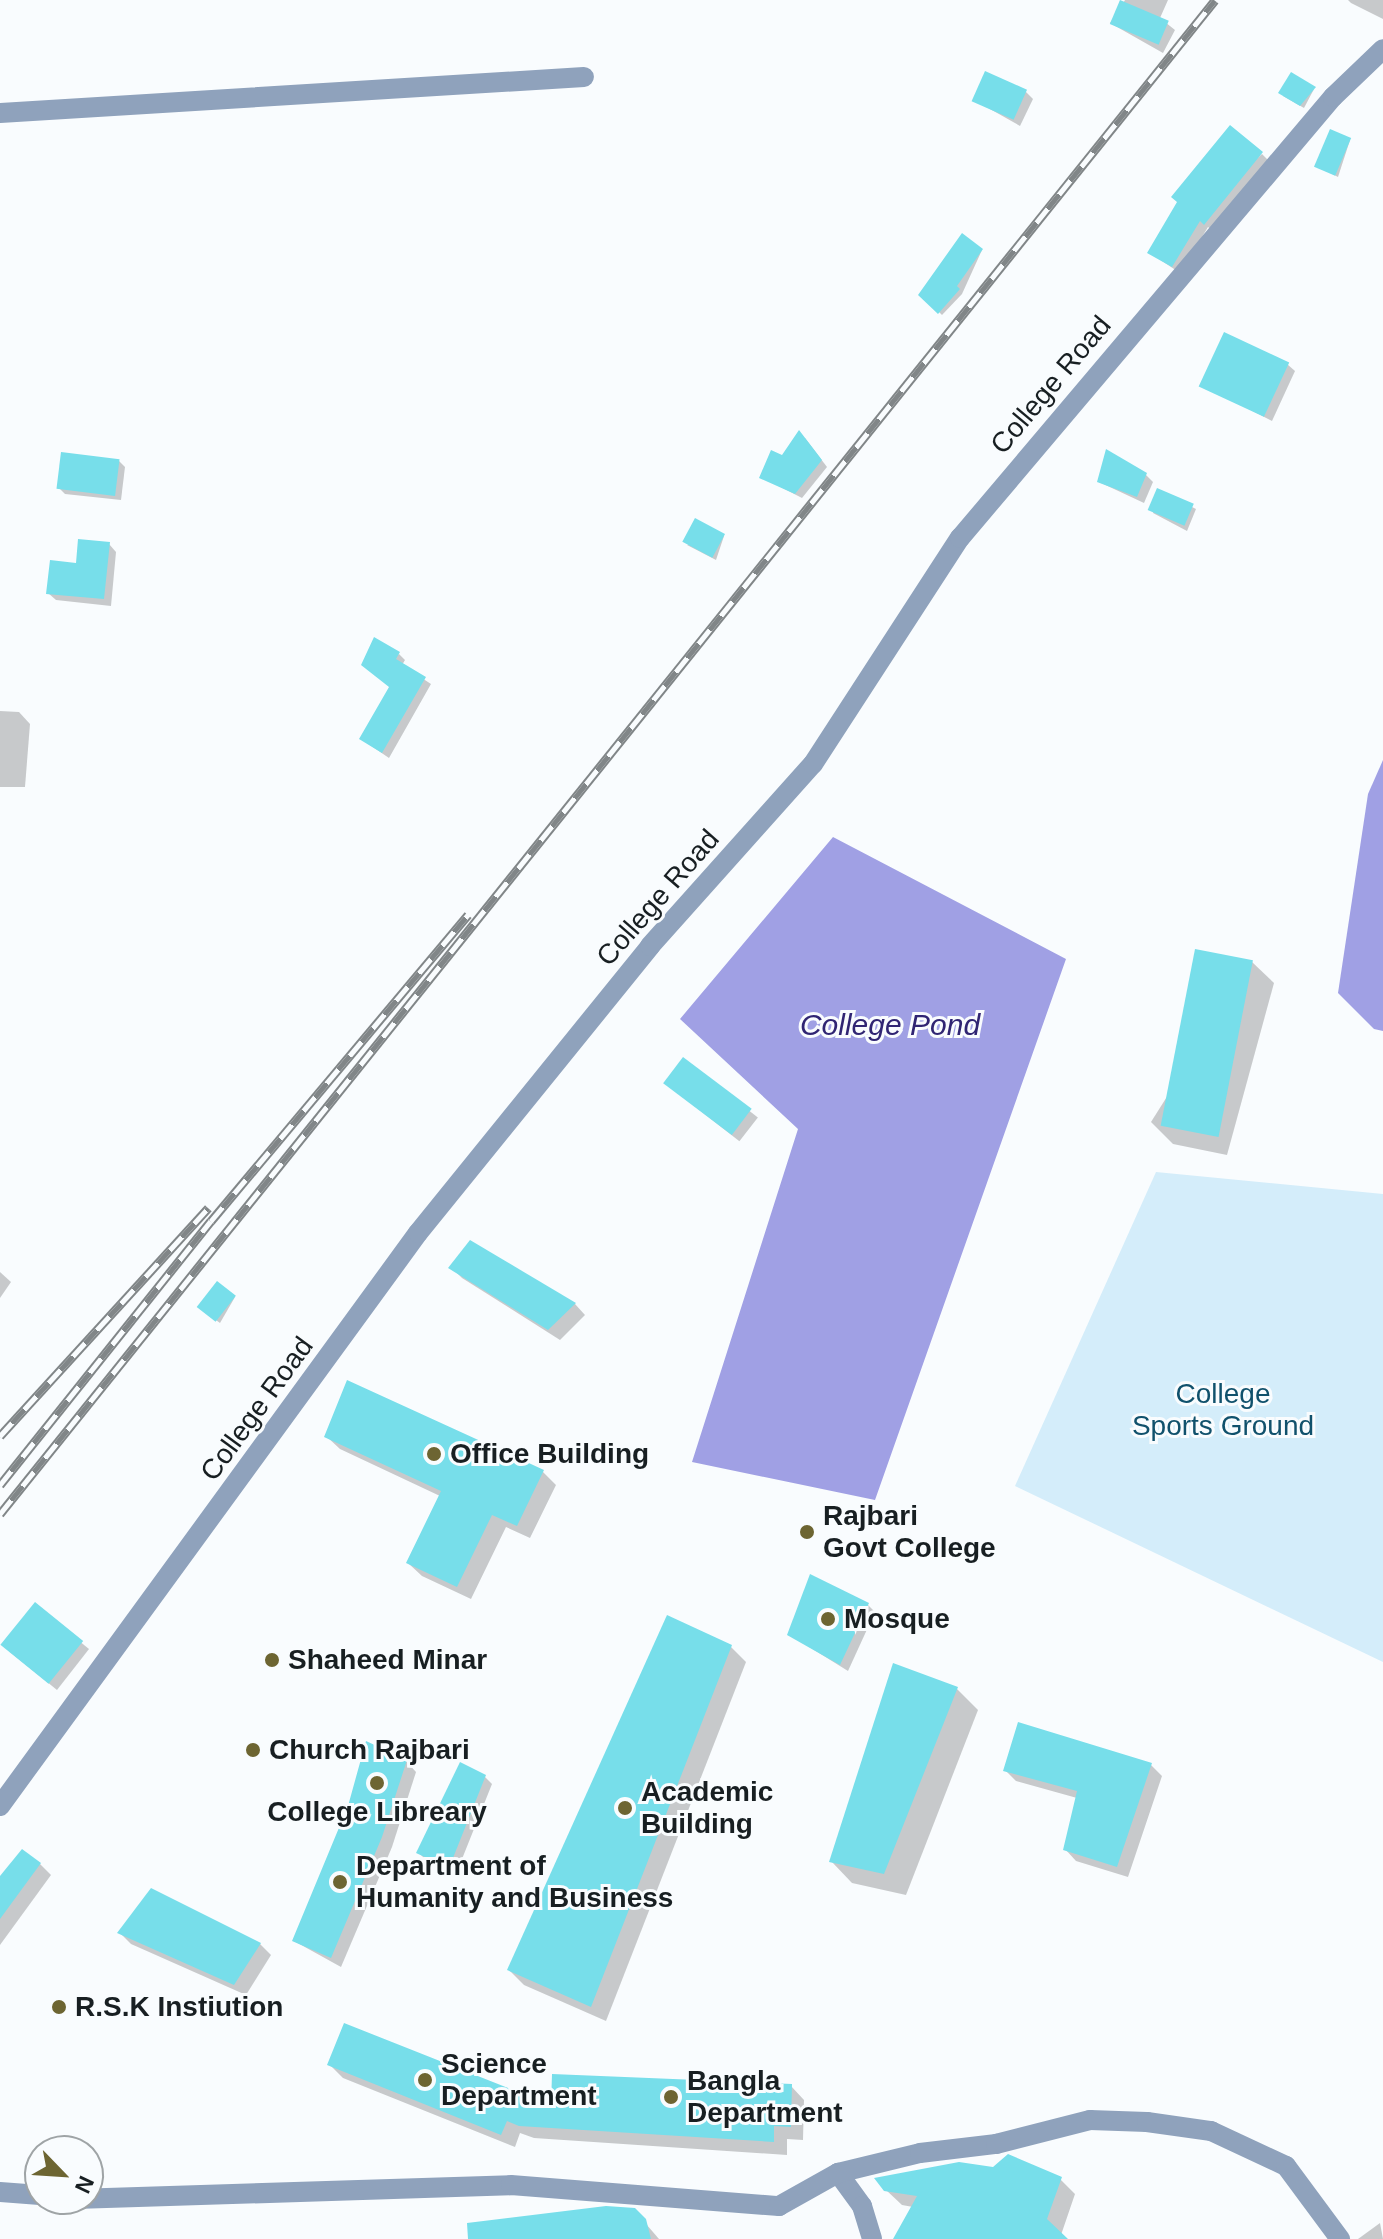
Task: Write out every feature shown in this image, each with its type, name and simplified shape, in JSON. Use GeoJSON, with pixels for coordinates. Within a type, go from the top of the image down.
{"type":"FeatureCollection","features":[{"type":"Feature","properties":{"kind":"street","name":"College Road"},"geometry":{"type":"LineString","coordinates":[[0,1806],[418,1233],[650,946],[813,764],[960,538],[1333,97],[1383,49]]}},
{"type":"Feature","properties":{"kind":"street"},"geometry":{"type":"LineString","coordinates":[[0,113],[584,77]]}},
{"type":"Feature","properties":{"kind":"street"},"geometry":{"type":"LineString","coordinates":[[104,2198],[511,2185],[779,2206],[838,2173],[920,2153],[996,2144],[1090,2120],[1147,2122],[1211,2131],[1286,2166],[1340,2239]]}},
{"type":"Feature","properties":{"kind":"street"},"geometry":{"type":"LineString","coordinates":[[838,2173],[862,2206],[872,2239]]}},
{"type":"Feature","properties":{"kind":"street"},"geometry":{"type":"LineString","coordinates":[[0,2192],[24,2194]]}},
{"type":"Feature","properties":{"kind":"green space","name":"College Sports Ground"},"geometry":{"type":"Polygon","coordinates":[[[1156,1172],[1383,1194],[1383,1662],[1015,1486],[1156,1172]]]}},
{"type":"Feature","properties":{"kind":"water"},"geometry":{"type":"Polygon","coordinates":[[[1383,760],[1383,1031],[1374,1029],[1338,993],[1368,794],[1383,760]]]}},
{"type":"Feature","properties":{"kind":"water","name":"College Pond"},"geometry":{"type":"Polygon","coordinates":[[[833,837],[1066,959],[875,1500],[692,1462],[798,1129],[680,1019],[833,837]]]}},
{"type":"Feature","properties":{"kind":"building"},"geometry":{"type":"Polygon","coordinates":[[[1120,0],[1169,21],[1159,45],[1110,24],[1120,0]]]}},
{"type":"Feature","properties":{"kind":"building"},"geometry":{"type":"Polygon","coordinates":[[[985,71],[1027,90],[1014,120],[972,101],[985,71]]]}},
{"type":"Feature","properties":{"kind":"building"},"geometry":{"type":"Polygon","coordinates":[[[1291,72],[1316,87],[1300,106],[1278,93],[1291,72]]]}},
{"type":"Feature","properties":{"kind":"building"},"geometry":{"type":"Polygon","coordinates":[[[1230,125],[1263,152],[1204,225],[1200,221],[1172,267],[1147,253],[1177,202],[1171,197],[1230,125]]]}},
{"type":"Feature","properties":{"kind":"building"},"geometry":{"type":"Polygon","coordinates":[[[1330,129],[1351,138],[1335,176],[1314,167],[1330,129]]]}},
{"type":"Feature","properties":{"kind":"building"},"geometry":{"type":"Polygon","coordinates":[[[962,233],[983,249],[957,286],[960,289],[938,314],[918,295],[962,233]]]}},
{"type":"Feature","properties":{"kind":"building"},"geometry":{"type":"Polygon","coordinates":[[[1224,332],[1289,362],[1264,417],[1199,386],[1224,332]]]}},
{"type":"Feature","properties":{"kind":"building"},"geometry":{"type":"Polygon","coordinates":[[[799,430],[822,460],[795,494],[759,478],[771,450],[782,455],[799,430]]]}},
{"type":"Feature","properties":{"kind":"building"},"geometry":{"type":"Polygon","coordinates":[[[1106,449],[1147,473],[1137,497],[1097,482],[1106,449]]]}},
{"type":"Feature","properties":{"kind":"building"},"geometry":{"type":"Polygon","coordinates":[[[61,452],[120,459],[115,496],[56,489],[61,452]]]}},
{"type":"Feature","properties":{"kind":"building"},"geometry":{"type":"Polygon","coordinates":[[[1157,488],[1194,504],[1184,526],[1148,510],[1157,488]]]}},
{"type":"Feature","properties":{"kind":"building"},"geometry":{"type":"Polygon","coordinates":[[[695,518],[725,534],[712,558],[682,542],[695,518]]]}},
{"type":"Feature","properties":{"kind":"building"},"geometry":{"type":"Polygon","coordinates":[[[78,539],[110,542],[104,599],[46,594],[50,560],[76,563],[78,539]]]}},
{"type":"Feature","properties":{"kind":"building"},"geometry":{"type":"Polygon","coordinates":[[[374,637],[400,652],[396,659],[426,677],[382,753],[359,739],[389,687],[361,665],[374,637]]]}},
{"type":"Feature","properties":{"kind":"building"},"geometry":{"type":"Polygon","coordinates":[[[1195,949],[1253,960],[1219,1137],[1161,1126],[1195,949]]]}},
{"type":"Feature","properties":{"kind":"building"},"geometry":{"type":"Polygon","coordinates":[[[683,1057],[752,1109],[732,1135],[663,1083],[683,1057]]]}},
{"type":"Feature","properties":{"kind":"building"},"geometry":{"type":"Polygon","coordinates":[[[470,1240],[576,1303],[548,1330],[448,1268],[470,1240]]]}},
{"type":"Feature","properties":{"kind":"building"},"geometry":{"type":"Polygon","coordinates":[[[217,1281],[236,1296],[216,1322],[197,1307],[217,1281]]]}},
{"type":"Feature","properties":{"kind":"building","name":"Office Building"},"geometry":{"type":"Polygon","coordinates":[[[347,1380],[544,1470],[517,1526],[492,1515],[457,1587],[406,1563],[441,1491],[324,1437],[347,1380]]]}},
{"type":"Feature","properties":{"kind":"building","name":"Mosque"},"geometry":{"type":"Polygon","coordinates":[[[810,1574],[869,1603],[840,1665],[787,1635],[810,1574]]]}},
{"type":"Feature","properties":{"kind":"building"},"geometry":{"type":"Polygon","coordinates":[[[35,1602],[83,1641],[49,1684],[0,1645],[35,1602]]]}},
{"type":"Feature","properties":{"kind":"building","name":"Academic Building"},"geometry":{"type":"Polygon","coordinates":[[[667,1615],[732,1645],[591,2007],[507,1970],[667,1615]]]}},
{"type":"Feature","properties":{"kind":"building"},"geometry":{"type":"Polygon","coordinates":[[[893,1663],[958,1687],[884,1874],[829,1862],[893,1663]]]}},
{"type":"Feature","properties":{"kind":"building"},"geometry":{"type":"Polygon","coordinates":[[[1018,1722],[1152,1763],[1117,1867],[1063,1850],[1077,1791],[1003,1771],[1018,1722]]]}},
{"type":"Feature","properties":{"kind":"building","name":"Department of Humanity and Business"},"geometry":{"type":"Polygon","coordinates":[[[366,1741],[407,1760],[382,1837],[331,1958],[292,1941],[348,1806],[366,1741]]]}},
{"type":"Feature","properties":{"kind":"building"},"geometry":{"type":"Polygon","coordinates":[[[460,1762],[486,1775],[449,1868],[416,1853],[460,1762]]]}},
{"type":"Feature","properties":{"kind":"building"},"geometry":{"type":"Polygon","coordinates":[[[22,1849],[41,1863],[0,1919],[0,1876],[22,1849]]]}},
{"type":"Feature","properties":{"kind":"building"},"geometry":{"type":"Polygon","coordinates":[[[151,1888],[261,1943],[234,1985],[117,1933],[151,1888]]]}},
{"type":"Feature","properties":{"kind":"building"},"geometry":{"type":"Polygon","coordinates":[[[344,2023],[551,2105],[552,2074],[792,2084],[791,2127],[774,2126],[774,2142],[519,2126],[507,2121],[501,2135],[327,2065],[344,2023]]]}},
{"type":"Feature","properties":{"kind":"building"},"geometry":{"type":"Polygon","coordinates":[[[1008,2154],[1062,2177],[1047,2219],[1068,2239],[893,2239],[917,2196],[884,2191],[874,2178],[959,2162],[993,2167],[1008,2154]]]}},
{"type":"Feature","properties":{"kind":"building"},"geometry":{"type":"Polygon","coordinates":[[[606,2206],[635,2208],[646,2219],[651,2239],[468,2239],[467,2223],[606,2206]]]}},
{"type":"Feature","properties":{"kind":"railway"},"geometry":{"type":"LineString","coordinates":[[0,1514],[1215,0]]}},
{"type":"Feature","properties":{"kind":"railway"},"geometry":{"type":"LineString","coordinates":[[0,1485],[211,1221],[468,915]]}},
{"type":"Feature","properties":{"kind":"railway"},"geometry":{"type":"LineString","coordinates":[[0,1436],[208,1208]]}},
{"type":"Feature","properties":{"kind":"place","name":"Office Building"},"geometry":{"type":"Point","coordinates":[434,1454]}},
{"type":"Feature","properties":{"kind":"place","name":"Rajbari Govt College"},"geometry":{"type":"Point","coordinates":[807,1532]}},
{"type":"Feature","properties":{"kind":"place","name":"Mosque"},"geometry":{"type":"Point","coordinates":[828,1619]}},
{"type":"Feature","properties":{"kind":"place","name":"Shaheed Minar"},"geometry":{"type":"Point","coordinates":[272,1660]}},
{"type":"Feature","properties":{"kind":"place","name":"Church Rajbari"},"geometry":{"type":"Point","coordinates":[253,1750]}},
{"type":"Feature","properties":{"kind":"place","name":"College Libreary"},"geometry":{"type":"Point","coordinates":[377,1783]}},
{"type":"Feature","properties":{"kind":"place","name":"Academic Building"},"geometry":{"type":"Point","coordinates":[625,1808]}},
{"type":"Feature","properties":{"kind":"place","name":"Department of Humanity and Business"},"geometry":{"type":"Point","coordinates":[340,1882]}},
{"type":"Feature","properties":{"kind":"place","name":"R.S.K Instiution"},"geometry":{"type":"Point","coordinates":[59,2007]}},
{"type":"Feature","properties":{"kind":"place","name":"Science Department"},"geometry":{"type":"Point","coordinates":[425,2080]}},
{"type":"Feature","properties":{"kind":"place","name":"Bangla Department"},"geometry":{"type":"Point","coordinates":[671,2097]}}]}
